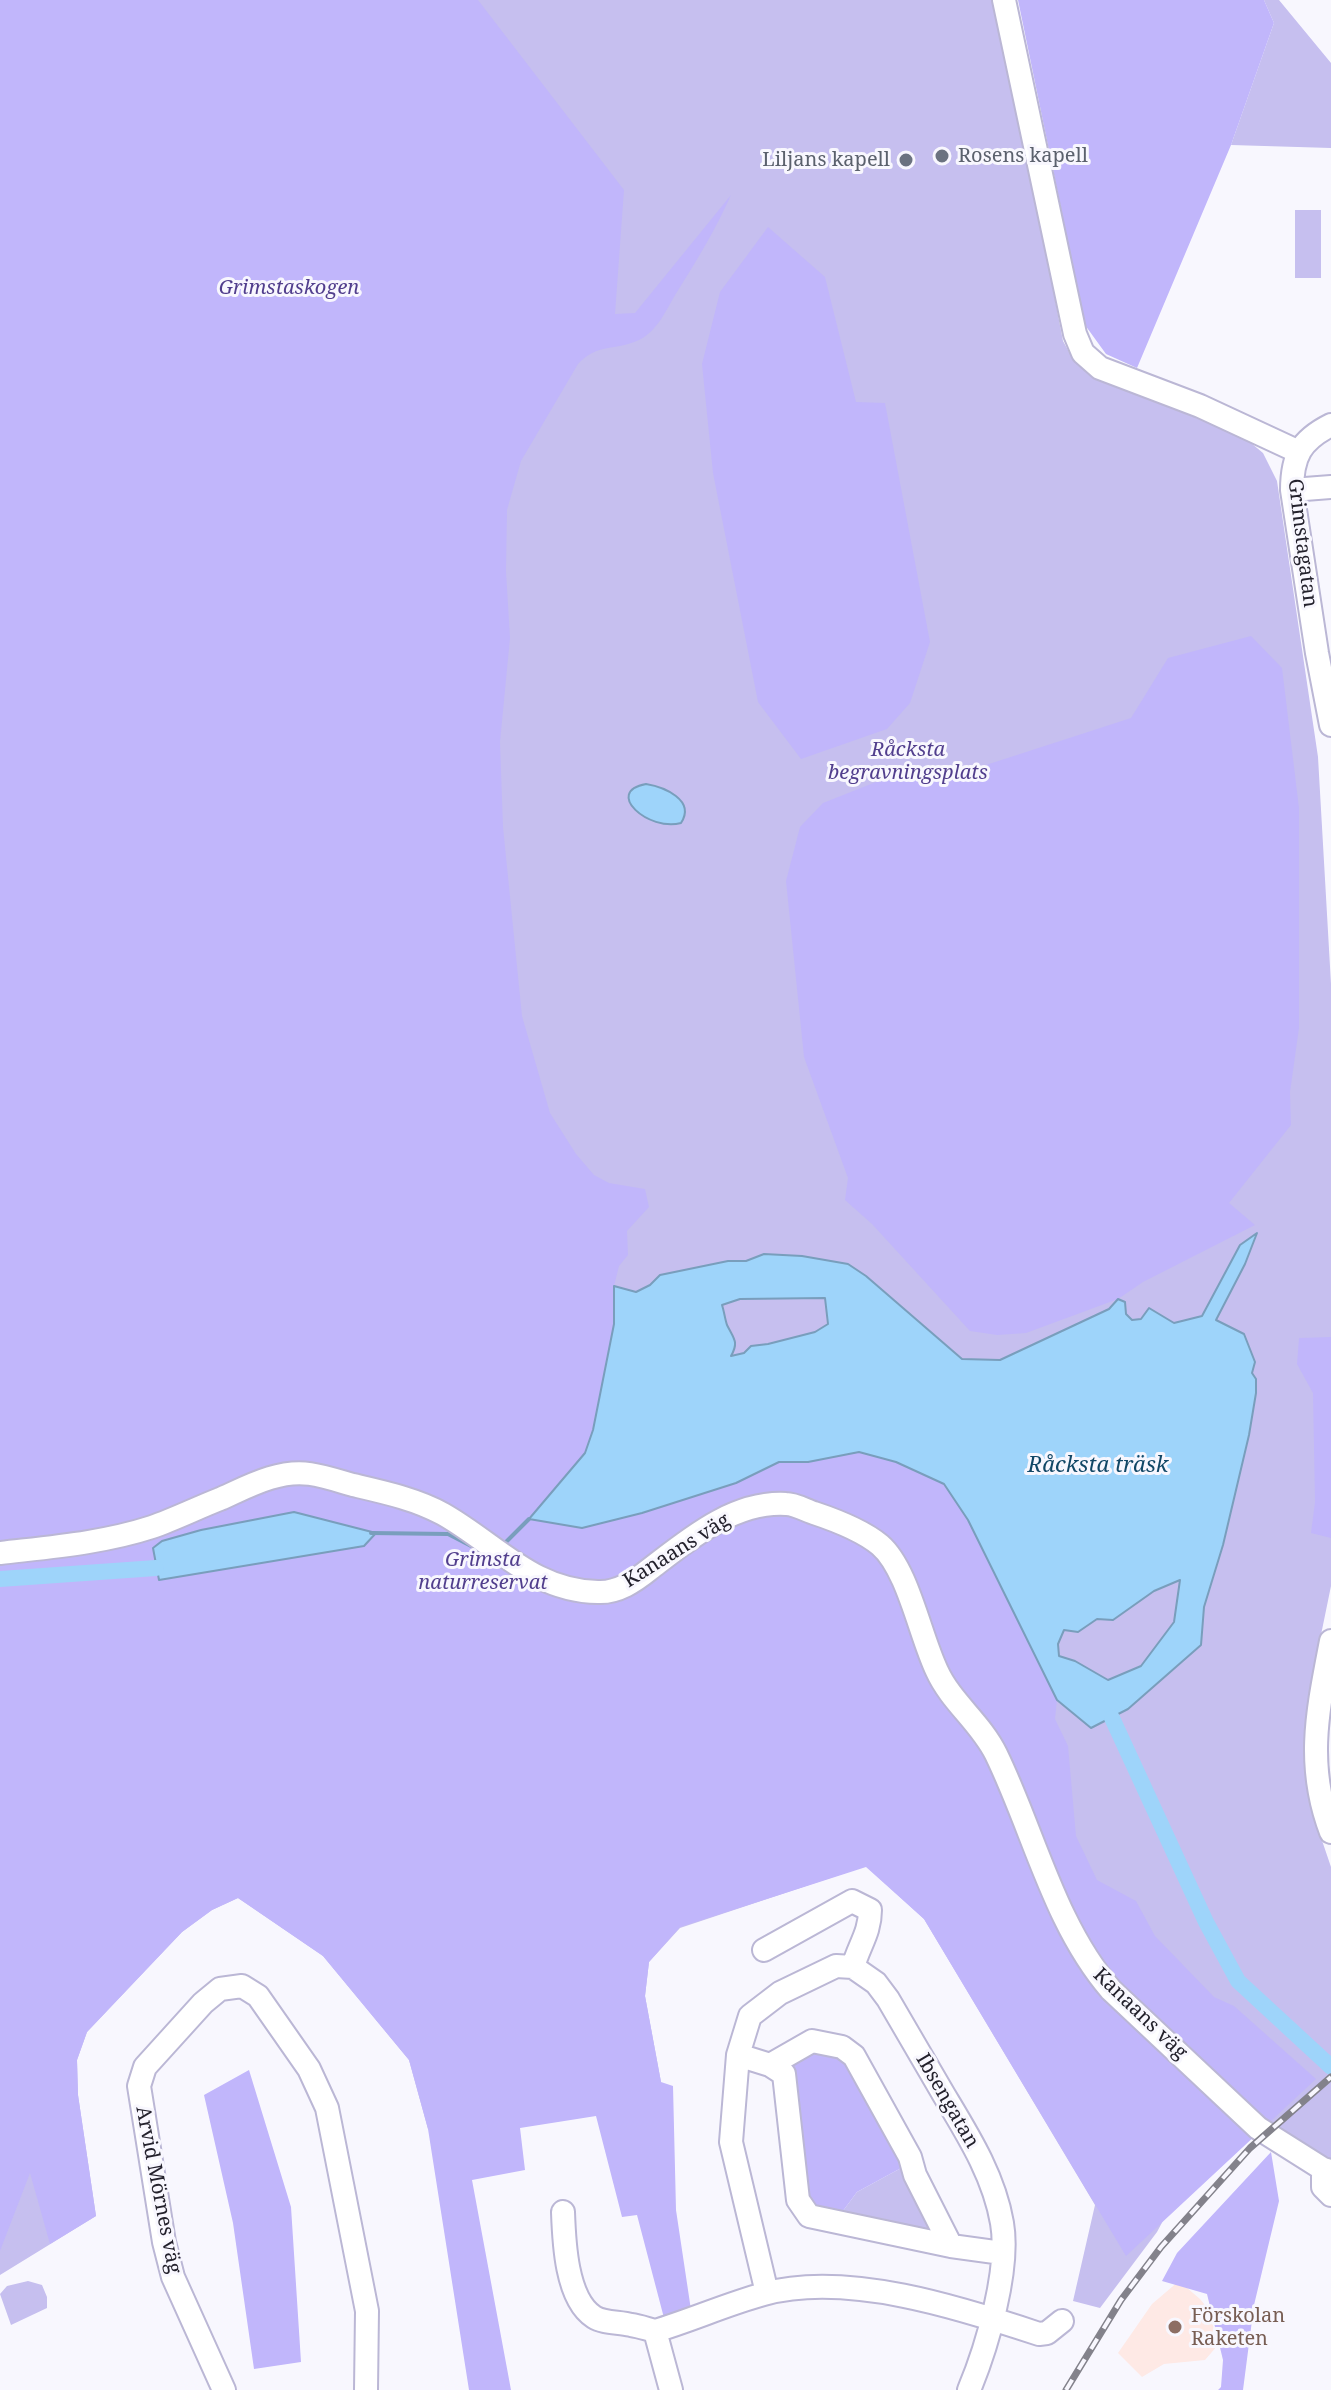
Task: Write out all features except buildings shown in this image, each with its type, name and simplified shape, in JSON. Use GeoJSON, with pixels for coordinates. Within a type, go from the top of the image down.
{"type":"FeatureCollection","features":[{"type":"Feature","properties":{"kind":"street"},"geometry":{"type":"LineString","coordinates":[[1004,0],[1075,334],[1083,353],[1100,368],[1200,406],[1299,452]]}},
{"type":"Feature","properties":{"kind":"street","name":"Grimstagatan"},"geometry":{"type":"LineString","coordinates":[[1331,425],[1304,443],[1292,472],[1292,490],[1317,653],[1331,725]]}},
{"type":"Feature","properties":{"kind":"street"},"geometry":{"type":"LineString","coordinates":[[1292,490],[1331,487]]}},
{"type":"Feature","properties":{"kind":"street","name":"Kanaans väg"},"geometry":{"type":"LineString","coordinates":[[0,1553],[95,1541],[151,1527],[261,1479],[307,1473],[383,1492],[426,1507],[444,1515],[521,1569],[567,1589],[604,1593],[629,1584],[715,1524],[750,1506],[790,1504],[828,1517],[881,1545],[896,1565],[937,1672],[996,1753],[1039,1858],[1090,1965],[1111,1990],[1258,2128],[1327,2170]]}},
{"type":"Feature","properties":{"kind":"street"},"geometry":{"type":"LineString","coordinates":[[1331,1641],[1316,1726],[1315,1763],[1321,1807],[1331,1832]]}},
{"type":"Feature","properties":{"kind":"street"},"geometry":{"type":"LineString","coordinates":[[764,1950],[852,1901],[870,1910],[870,1928],[858,1949],[853,1967],[836,1966],[780,1993],[750,2016],[738,2055],[731,2142],[767,2293]]}},
{"type":"Feature","properties":{"kind":"street","name":"Ibsengatan"},"geometry":{"type":"LineString","coordinates":[[853,1967],[876,1983],[888,1999],[962,2125],[992,2183],[1003,2226],[1002,2253],[993,2319],[983,2358],[969,2390]]}},
{"type":"Feature","properties":{"kind":"street","name":"Arvid Mörnes väg"},"geometry":{"type":"LineString","coordinates":[[224,2390],[173,2277],[164,2242],[139,2086],[145,2067],[203,2003],[220,1989],[242,1986],[258,1996],[309,2069],[327,2108],[367,2311],[366,2390]]}},
{"type":"Feature","properties":{"kind":"street"},"geometry":{"type":"LineString","coordinates":[[770,2065],[812,2041],[842,2047],[854,2056],[910,2157],[915,2175],[951,2246]]}},
{"type":"Feature","properties":{"kind":"street"},"geometry":{"type":"LineString","coordinates":[[738,2055],[770,2065],[784,2074],[798,2200],[809,2216],[951,2246],[1002,2253]]}},
{"type":"Feature","properties":{"kind":"street"},"geometry":{"type":"LineString","coordinates":[[1327,2170],[1323,2187],[1331,2195]]}},
{"type":"Feature","properties":{"kind":"street"},"geometry":{"type":"LineString","coordinates":[[563,2212],[569,2271],[584,2308],[595,2319],[655,2331],[767,2293],[803,2288],[857,2288],[935,2302],[1039,2334],[1047,2333],[1062,2321]]}},
{"type":"Feature","properties":{"kind":"street"},"geometry":{"type":"LineString","coordinates":[[655,2331],[671,2390]]}},
{"type":"Feature","properties":{"kind":"shaded area","name":"Förskolan Raketen"},"geometry":{"type":"Polygon","coordinates":[[[1179,2281],[1209,2310],[1218,2345],[1205,2360],[1164,2364],[1142,2377],[1118,2353],[1152,2304],[1179,2281]]]}},
{"type":"Feature","properties":{"kind":"green space","name":"Grimsta naturreservat"},"geometry":{"type":"Polygon","coordinates":[[[0,0],[997,0],[1063,341],[1073,359],[1094,376],[1245,438],[1263,453],[1277,481],[1318,757],[1331,984],[1331,1586],[1314,1669],[1307,1719],[1306,1763],[1312,1811],[1331,1867],[1331,2159],[1244,2108],[1199,2153],[1157,2232],[1100,2308],[1073,2301],[1095,2205],[924,1919],[866,1866],[680,1928],[649,1962],[645,1996],[661,2082],[428,2129],[409,2060],[323,1956],[238,1898],[212,1910],[182,1932],[87,2032],[77,2060],[78,2095],[96,2216],[0,2275],[0,0]]]}},
{"type":"Feature","properties":{"kind":"green space","name":"Grimstaskogen"},"geometry":{"type":"Polygon","coordinates":[[[0,0],[478,0],[624,190],[615,314],[635,313],[731,195],[699,256],[652,331],[631,343],[592,353],[578,364],[521,461],[507,510],[506,571],[510,638],[500,742],[503,827],[522,1016],[550,1113],[576,1154],[594,1175],[609,1183],[645,1189],[649,1207],[627,1231],[628,1255],[619,1266],[614,1286],[614,1324],[593,1430],[585,1453],[530,1519],[582,1528],[642,1513],[736,1483],[779,1462],[808,1462],[859,1452],[896,1462],[944,1484],[968,1520],[1057,1700],[1055,1719],[1068,1746],[1076,1836],[1097,1880],[1136,1901],[1155,1936],[1214,1997],[1234,2006],[1316,2079],[1126,2256],[924,1919],[866,1867],[680,1927],[649,1962],[645,1996],[661,2082],[673,2086],[676,2210],[691,2310],[664,2318],[637,2215],[622,2217],[596,2116],[520,2128],[525,2170],[472,2180],[511,2390],[469,2390],[428,2129],[409,2060],[323,1956],[238,1898],[212,1910],[182,1932],[87,2032],[77,2060],[78,2095],[96,2216],[50,2244],[30,2173],[0,2251],[0,0]],[[294,1512],[227,1526],[153,1548],[160,1580],[294,1512]]]}},
{"type":"Feature","properties":{"kind":"green space"},"geometry":{"type":"Polygon","coordinates":[[[1018,0],[1264,0],[1274,23],[1231,145],[1137,368],[1106,354],[1085,325],[1018,0]]]}},
{"type":"Feature","properties":{"kind":"green space"},"geometry":{"type":"Polygon","coordinates":[[[1264,0],[1279,0],[1331,63],[1331,148],[1231,145],[1274,23],[1264,0]]]}},
{"type":"Feature","properties":{"kind":"green space"},"geometry":{"type":"Polygon","coordinates":[[[1295,210],[1321,210],[1321,278],[1295,278],[1295,210]]]}},
{"type":"Feature","properties":{"kind":"green space"},"geometry":{"type":"Polygon","coordinates":[[[768,227],[825,277],[856,402],[885,403],[930,642],[910,703],[887,729],[801,759],[758,702],[713,473],[702,364],[720,292],[768,227]]]}},
{"type":"Feature","properties":{"kind":"green space"},"geometry":{"type":"Polygon","coordinates":[[[1251,636],[1282,668],[1299,808],[1299,1028],[1290,1092],[1291,1125],[1229,1203],[1255,1225],[1143,1282],[1118,1299],[1026,1333],[997,1335],[970,1331],[872,1224],[845,1200],[848,1178],[804,1057],[786,881],[800,827],[823,803],[876,782],[986,765],[1131,718],[1168,658],[1251,636]]]}},
{"type":"Feature","properties":{"kind":"green space"},"geometry":{"type":"Polygon","coordinates":[[[1331,1337],[1331,1538],[1311,1533],[1315,1502],[1313,1393],[1297,1364],[1299,1338],[1331,1337]]]}},
{"type":"Feature","properties":{"kind":"green space"},"geometry":{"type":"Polygon","coordinates":[[[813,2046],[840,2052],[903,2167],[857,2192],[840,2215],[813,2207],[806,2196],[788,2068],[813,2046]]]}},
{"type":"Feature","properties":{"kind":"green space"},"geometry":{"type":"Polygon","coordinates":[[[249,2070],[291,2207],[301,2362],[254,2369],[233,2223],[204,2095],[249,2070]]]}},
{"type":"Feature","properties":{"kind":"green space"},"geometry":{"type":"Polygon","coordinates":[[[1271,2152],[1279,2201],[1254,2305],[1243,2390],[1218,2390],[1221,2387],[1223,2360],[1207,2294],[1162,2281],[1177,2253],[1271,2152]]]}},
{"type":"Feature","properties":{"kind":"green space"},"geometry":{"type":"Polygon","coordinates":[[[903,2167],[940,2234],[840,2215],[857,2192],[903,2167]]]}},
{"type":"Feature","properties":{"kind":"green space"},"geometry":{"type":"Polygon","coordinates":[[[28,2281],[42,2285],[47,2308],[11,2325],[0,2294],[7,2286],[28,2281]]]}},
{"type":"Feature","properties":{"kind":"water"},"geometry":{"type":"Polygon","coordinates":[[[646,784],[661,788],[681,801],[685,815],[681,823],[656,822],[635,810],[629,795],[634,788],[646,784]]]}},
{"type":"Feature","properties":{"kind":"water","name":"Råcksta träsk"},"geometry":{"type":"Polygon","coordinates":[[[1257,1233],[1216,1320],[1244,1334],[1255,1362],[1252,1373],[1256,1379],[1256,1393],[1223,1545],[1204,1607],[1201,1645],[1128,1709],[1091,1728],[1057,1700],[968,1520],[944,1484],[896,1462],[859,1452],[808,1462],[779,1462],[736,1483],[642,1513],[582,1528],[529,1519],[585,1453],[593,1430],[614,1324],[614,1286],[636,1292],[660,1275],[728,1261],[746,1261],[764,1254],[802,1256],[848,1264],[962,1359],[1000,1360],[1109,1309],[1118,1299],[1125,1302],[1126,1314],[1132,1320],[1141,1319],[1149,1308],[1174,1323],[1202,1316],[1240,1245],[1257,1233]],[[825,1298],[740,1299],[722,1305],[735,1340],[731,1356],[744,1353],[751,1346],[815,1332],[828,1324],[825,1298]],[[1180,1580],[1154,1591],[1113,1620],[1097,1619],[1078,1632],[1064,1630],[1058,1644],[1059,1656],[1075,1661],[1108,1680],[1141,1666],[1174,1622],[1180,1580]]]}},
{"type":"Feature","properties":{"kind":"water"},"geometry":{"type":"Polygon","coordinates":[[[294,1512],[376,1533],[364,1546],[159,1580],[153,1548],[162,1541],[294,1512]]]}},
{"type":"Feature","properties":{"kind":"waterway"},"geometry":{"type":"LineString","coordinates":[[502,1546],[529,1519]]}},
{"type":"Feature","properties":{"kind":"waterway"},"geometry":{"type":"LineString","coordinates":[[371,1533],[448,1534],[475,1548]]}},
{"type":"Feature","properties":{"kind":"waterway"},"geometry":{"type":"LineString","coordinates":[[0,1579],[156,1568]]}},
{"type":"Feature","properties":{"kind":"waterway"},"geometry":{"type":"LineString","coordinates":[[1112,1718],[1206,1922],[1238,1981],[1331,2067]]}},
{"type":"Feature","properties":{"kind":"railway"},"geometry":{"type":"LineString","coordinates":[[1066,2390],[1121,2300],[1161,2247],[1250,2148],[1331,2077]]}},
{"type":"Feature","properties":{"kind":"place","name":"Rosens kapell"},"geometry":{"type":"Point","coordinates":[942,156]}},
{"type":"Feature","properties":{"kind":"place","name":"Liljans kapell"},"geometry":{"type":"Point","coordinates":[906,160]}},
{"type":"Feature","properties":{"kind":"place","name":"Förskolan Raketen"},"geometry":{"type":"Point","coordinates":[1175,2327]}},
{"type":"Feature","properties":{"kind":"park label","name":"Råcksta begravningsplats"},"geometry":{"type":"Point","coordinates":[908,762]}}]}
